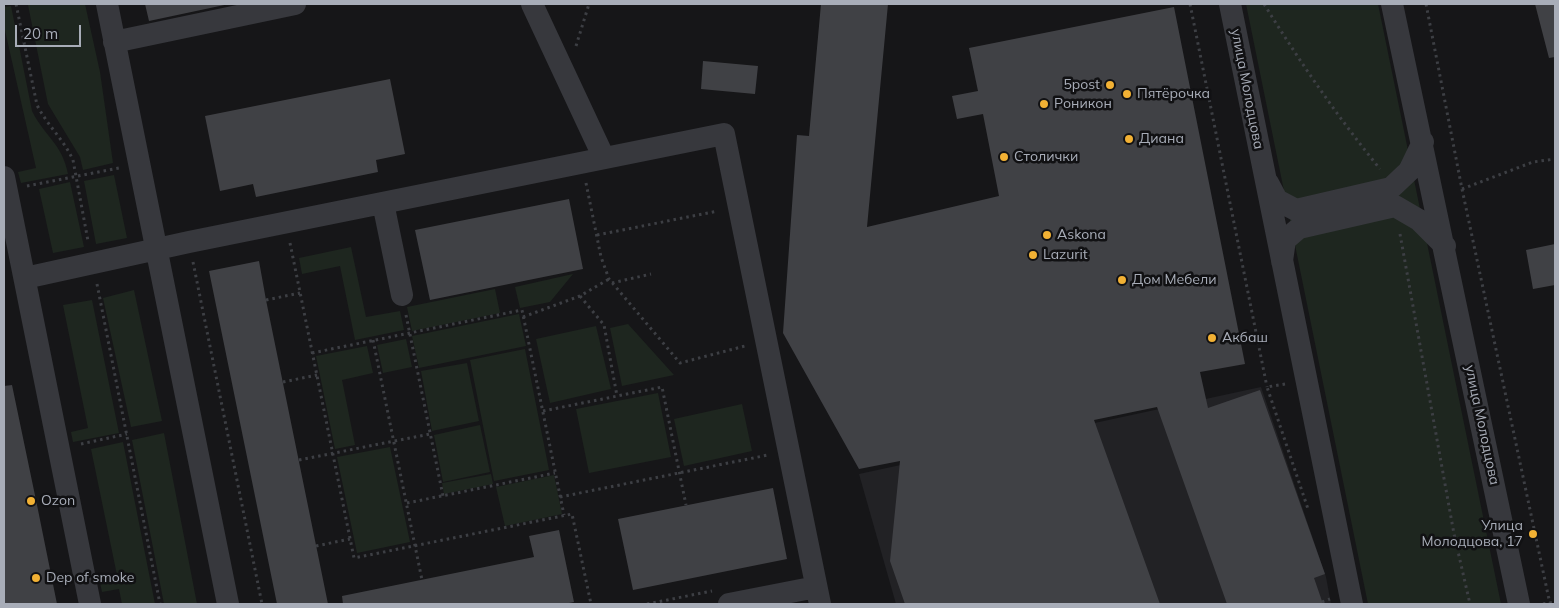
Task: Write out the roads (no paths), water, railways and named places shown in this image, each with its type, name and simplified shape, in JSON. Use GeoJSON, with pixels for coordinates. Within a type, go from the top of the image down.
{"type":"FeatureCollection","features":[{"type":"Feature","properties":{"kind":"street"},"geometry":{"type":"LineString","coordinates":[[107,4],[228,604]]}},
{"type":"Feature","properties":{"kind":"street"},"geometry":{"type":"LineString","coordinates":[[114,42],[296,4]]}},
{"type":"Feature","properties":{"kind":"street"},"geometry":{"type":"LineString","coordinates":[[532,4],[604,158]]}},
{"type":"Feature","properties":{"kind":"street","name":"улица Молодцова"},"geometry":{"type":"LineString","coordinates":[[1230,4],[1352,604]]}},
{"type":"Feature","properties":{"kind":"street","name":"улица Молодцова"},"geometry":{"type":"LineString","coordinates":[[1392,4],[1445,246],[1518,604]]}},
{"type":"Feature","properties":{"kind":"street"},"geometry":{"type":"LineString","coordinates":[[25,278],[286,222],[724,134],[818,595],[729,604]]}},
{"type":"Feature","properties":{"kind":"street","name":"улица Молодцова"},"geometry":{"type":"LineString","coordinates":[[1282,264],[1285,240],[1299,228],[1393,197],[1409,171],[1423,142]]}},
{"type":"Feature","properties":{"kind":"street","name":"улица Молодцова"},"geometry":{"type":"LineString","coordinates":[[1264,175],[1277,200],[1296,210],[1393,197]]}},
{"type":"Feature","properties":{"kind":"street"},"geometry":{"type":"LineString","coordinates":[[5,184],[90,604]]}},
{"type":"Feature","properties":{"kind":"street"},"geometry":{"type":"LineString","coordinates":[[1393,197],[1445,246]]}},
{"type":"Feature","properties":{"kind":"street"},"geometry":{"type":"LineString","coordinates":[[383,203],[402,295]]}},
{"type":"Feature","properties":{"kind":"place","name":"5post"},"geometry":{"type":"Point","coordinates":[1110,85]}},
{"type":"Feature","properties":{"kind":"place","name":"Пятёрочка"},"geometry":{"type":"Point","coordinates":[1127,94]}},
{"type":"Feature","properties":{"kind":"place","name":"Роникон"},"geometry":{"type":"Point","coordinates":[1044,104]}},
{"type":"Feature","properties":{"kind":"place","name":"Диана"},"geometry":{"type":"Point","coordinates":[1129,139]}},
{"type":"Feature","properties":{"kind":"place","name":"Столички"},"geometry":{"type":"Point","coordinates":[1004,157]}},
{"type":"Feature","properties":{"kind":"place","name":"Askona"},"geometry":{"type":"Point","coordinates":[1047,235]}},
{"type":"Feature","properties":{"kind":"place","name":"Lazurit"},"geometry":{"type":"Point","coordinates":[1033,255]}},
{"type":"Feature","properties":{"kind":"place","name":"Дом Мебели"},"geometry":{"type":"Point","coordinates":[1122,280]}},
{"type":"Feature","properties":{"kind":"place","name":"Акбаш"},"geometry":{"type":"Point","coordinates":[1212,338]}},
{"type":"Feature","properties":{"kind":"place","name":"Ozon"},"geometry":{"type":"Point","coordinates":[31,501]}},
{"type":"Feature","properties":{"kind":"place","name":"Улица Молодцова, 17"},"geometry":{"type":"Point","coordinates":[1533,534]}},
{"type":"Feature","properties":{"kind":"place","name":"Dep of smoke"},"geometry":{"type":"Point","coordinates":[36,578]}}]}
